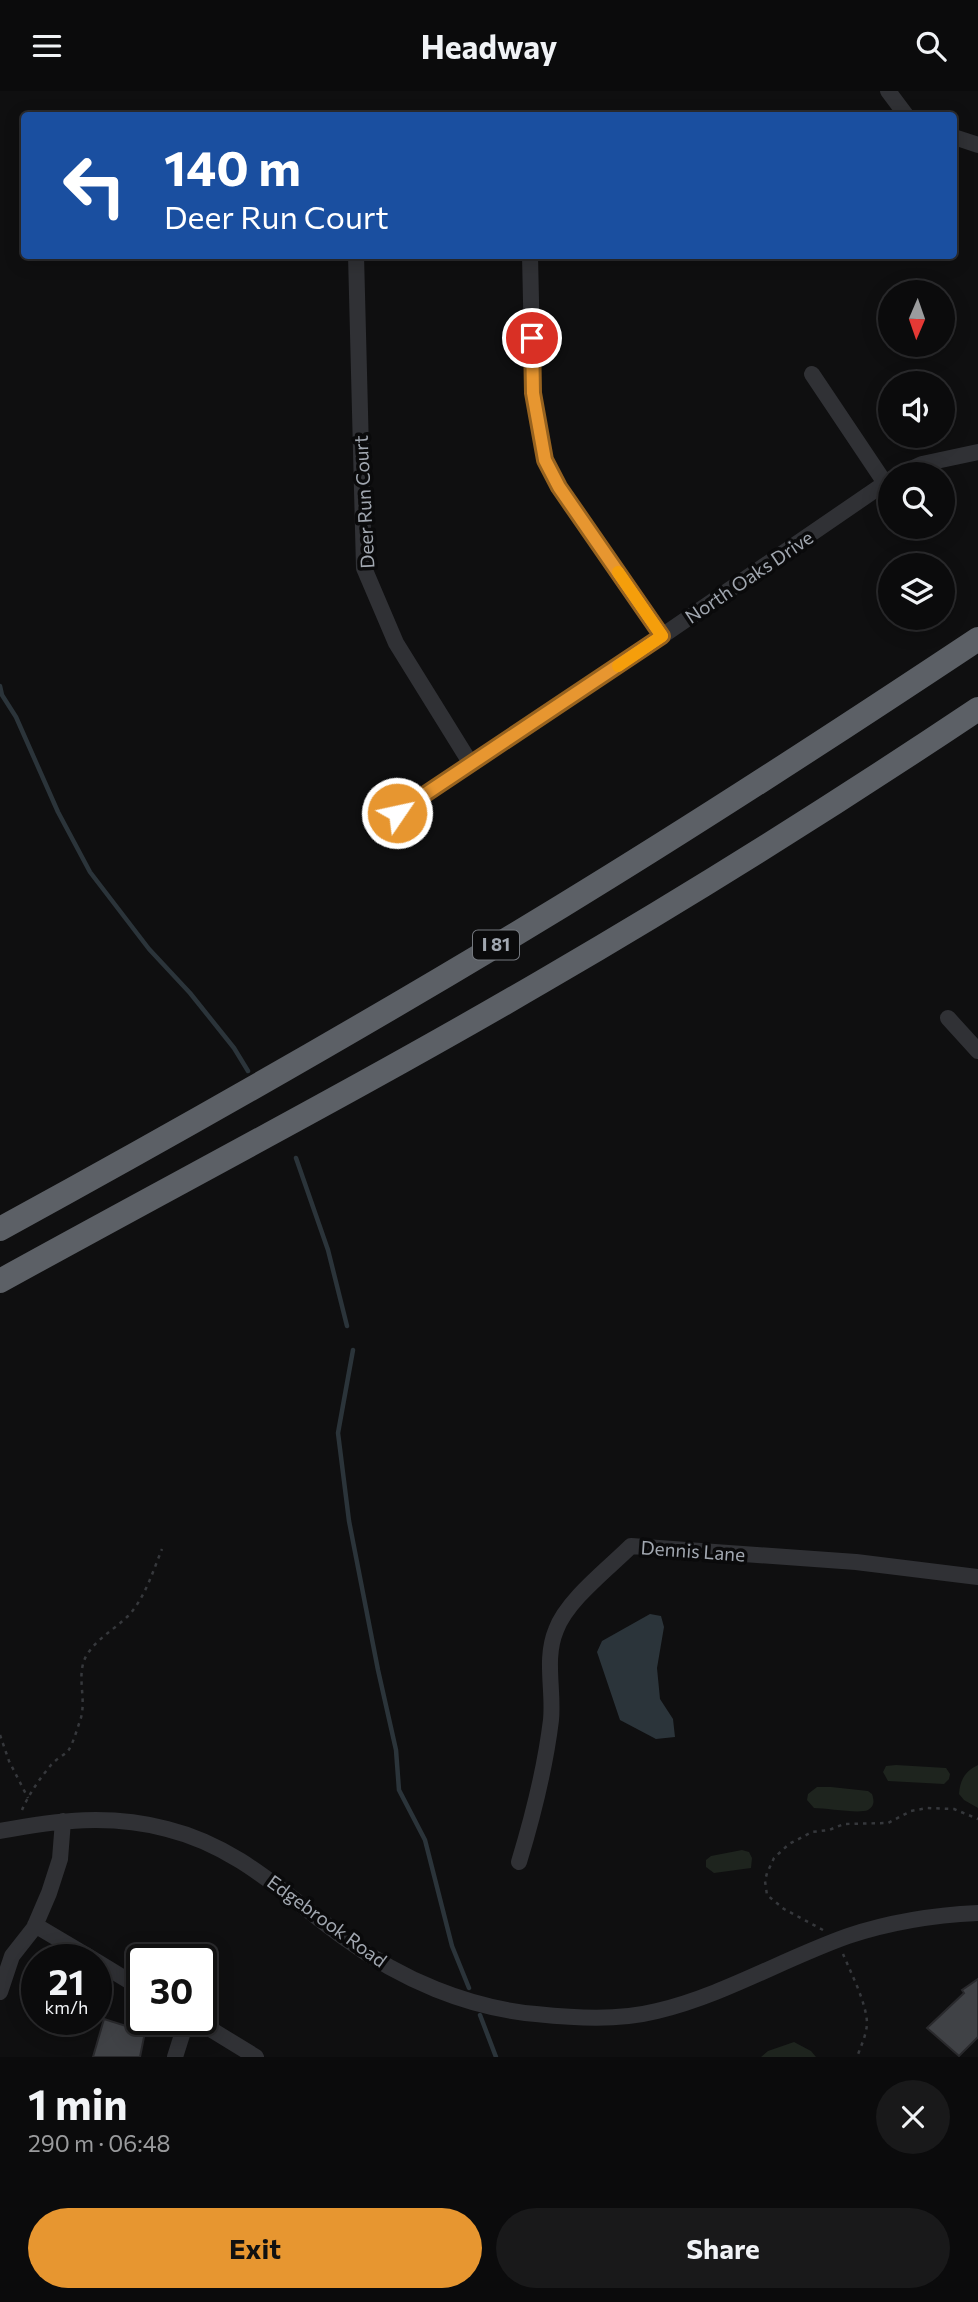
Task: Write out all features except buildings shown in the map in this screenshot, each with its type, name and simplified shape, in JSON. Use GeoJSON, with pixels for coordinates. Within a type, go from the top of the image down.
{"type":"FeatureCollection","features":[{"type":"Feature","properties":{"kind":"highway","name":"I 81"},"geometry":{"type":"LineString","coordinates":[[0,1229],[162,1140],[565,904],[978,639]]}},
{"type":"Feature","properties":{"kind":"highway"},"geometry":{"type":"LineString","coordinates":[[0,1280],[542,982],[692,893],[978,709]]}},
{"type":"Feature","properties":{"kind":"street"},"geometry":{"type":"LineString","coordinates":[[888,91],[904,112]]}},
{"type":"Feature","properties":{"kind":"street"},"geometry":{"type":"LineString","coordinates":[[957,138],[978,145]]}},
{"type":"Feature","properties":{"kind":"street","name":"Deer Run Court"},"geometry":{"type":"LineString","coordinates":[[356,259],[364,568],[396,643],[471,764]]}},
{"type":"Feature","properties":{"kind":"street"},"geometry":{"type":"LineString","coordinates":[[530,259],[533,393],[545,460],[559,487],[662,636]]}},
{"type":"Feature","properties":{"kind":"street"},"geometry":{"type":"LineString","coordinates":[[812,374],[878,467]]}},
{"type":"Feature","properties":{"kind":"street"},"geometry":{"type":"LineString","coordinates":[[931,462],[978,452]]}},
{"type":"Feature","properties":{"kind":"street","name":"North Oaks Drive"},"geometry":{"type":"LineString","coordinates":[[397,813],[878,488]]}},
{"type":"Feature","properties":{"kind":"street"},"geometry":{"type":"LineString","coordinates":[[948,1018],[978,1051]]}},
{"type":"Feature","properties":{"kind":"street","name":"Dennis Lane"},"geometry":{"type":"LineString","coordinates":[[519,1862],[534,1812],[551,1720],[551,1648],[556,1629],[576,1599],[631,1546],[856,1562],[978,1577]]}},
{"type":"Feature","properties":{"kind":"street","name":"Edgebrook Road"},"geometry":{"type":"LineString","coordinates":[[0,1831],[63,1821],[111,1819],[170,1829],[208,1843],[243,1861],[345,1939],[391,1968],[458,1997],[532,2014],[584,2018],[620,2017],[653,2012],[686,2004],[734,1986],[832,1943],[874,1928],[909,1920],[978,1913]]}},
{"type":"Feature","properties":{"kind":"street"},"geometry":{"type":"LineString","coordinates":[[0,1992],[12,1957],[35,1925],[60,1860],[63,1821]]}},
{"type":"Feature","properties":{"kind":"street"},"geometry":{"type":"LineString","coordinates":[[35,1925],[67,1944]]}},
{"type":"Feature","properties":{"kind":"street"},"geometry":{"type":"LineString","coordinates":[[217,2033],[257,2057]]}},
{"type":"Feature","properties":{"kind":"street"},"geometry":{"type":"LineString","coordinates":[[175,2057],[182,2035]]}},
{"type":"Feature","properties":{"kind":"path"},"geometry":{"type":"LineString","coordinates":[[19,1827],[21,1813],[28,1798],[52,1764],[68,1751],[81,1716],[83,1703],[80,1679],[87,1654],[100,1638],[133,1610],[147,1587],[162,1549]]}},
{"type":"Feature","properties":{"kind":"path"},"geometry":{"type":"LineString","coordinates":[[0,1735],[9,1761],[28,1798]]}},
{"type":"Feature","properties":{"kind":"path"},"geometry":{"type":"LineString","coordinates":[[857,2057],[865,2038],[867,2022],[844,1955],[821,1928],[784,1909],[767,1895],[766,1873],[774,1858],[789,1844],[812,1832],[829,1830],[844,1824],[888,1823],[911,1811],[927,1808],[954,1809],[978,1819]]}},
{"type":"Feature","properties":{"kind":"shaded area"},"geometry":{"type":"Polygon","coordinates":[[[650,1614],[661,1616],[664,1627],[657,1668],[660,1699],[673,1719],[675,1737],[656,1739],[620,1720],[597,1652],[602,1641],[650,1614]]]}},
{"type":"Feature","properties":{"kind":"shaded area"},"geometry":{"type":"Polygon","coordinates":[[[978,1765],[978,1808],[959,1794],[964,1777],[978,1765]]]}},
{"type":"Feature","properties":{"kind":"shaded area"},"geometry":{"type":"Polygon","coordinates":[[[886,1766],[946,1768],[950,1774],[949,1779],[944,1784],[888,1781],[883,1772],[886,1766]]]}},
{"type":"Feature","properties":{"kind":"shaded area"},"geometry":{"type":"Polygon","coordinates":[[[817,1787],[868,1791],[872,1794],[873,1805],[864,1811],[814,1808],[807,1800],[808,1794],[817,1787]]]}},
{"type":"Feature","properties":{"kind":"shaded area"},"geometry":{"type":"Polygon","coordinates":[[[742,1850],[749,1852],[752,1858],[751,1868],[714,1873],[706,1867],[706,1860],[711,1856],[742,1850]]]}},
{"type":"Feature","properties":{"kind":"shaded area"},"geometry":{"type":"Polygon","coordinates":[[[794,2042],[811,2051],[816,2057],[761,2057],[768,2051],[794,2042]]]}},
{"type":"Feature","properties":{"kind":"waterway"},"geometry":{"type":"LineString","coordinates":[[0,686],[58,812],[90,872],[149,949],[190,993],[234,1048],[248,1071]]}},
{"type":"Feature","properties":{"kind":"waterway"},"geometry":{"type":"LineString","coordinates":[[296,1158],[328,1250],[347,1326]]}},
{"type":"Feature","properties":{"kind":"waterway"},"geometry":{"type":"LineString","coordinates":[[353,1350],[338,1433],[349,1521],[396,1750],[399,1790],[425,1840],[452,1946],[469,1988]]}},
{"type":"Feature","properties":{"kind":"waterway"},"geometry":{"type":"LineString","coordinates":[[480,2015],[496,2057]]}},
{"type":"Feature","properties":{"kind":"slow traffic"},"geometry":{"type":"LineString","coordinates":[[618,572],[662,636],[618,666]]}},
{"type":"Feature","properties":{"kind":"route"},"geometry":{"type":"LineString","coordinates":[[397,813],[662,636],[559,487],[545,460],[533,393],[532,338]]}}]}
